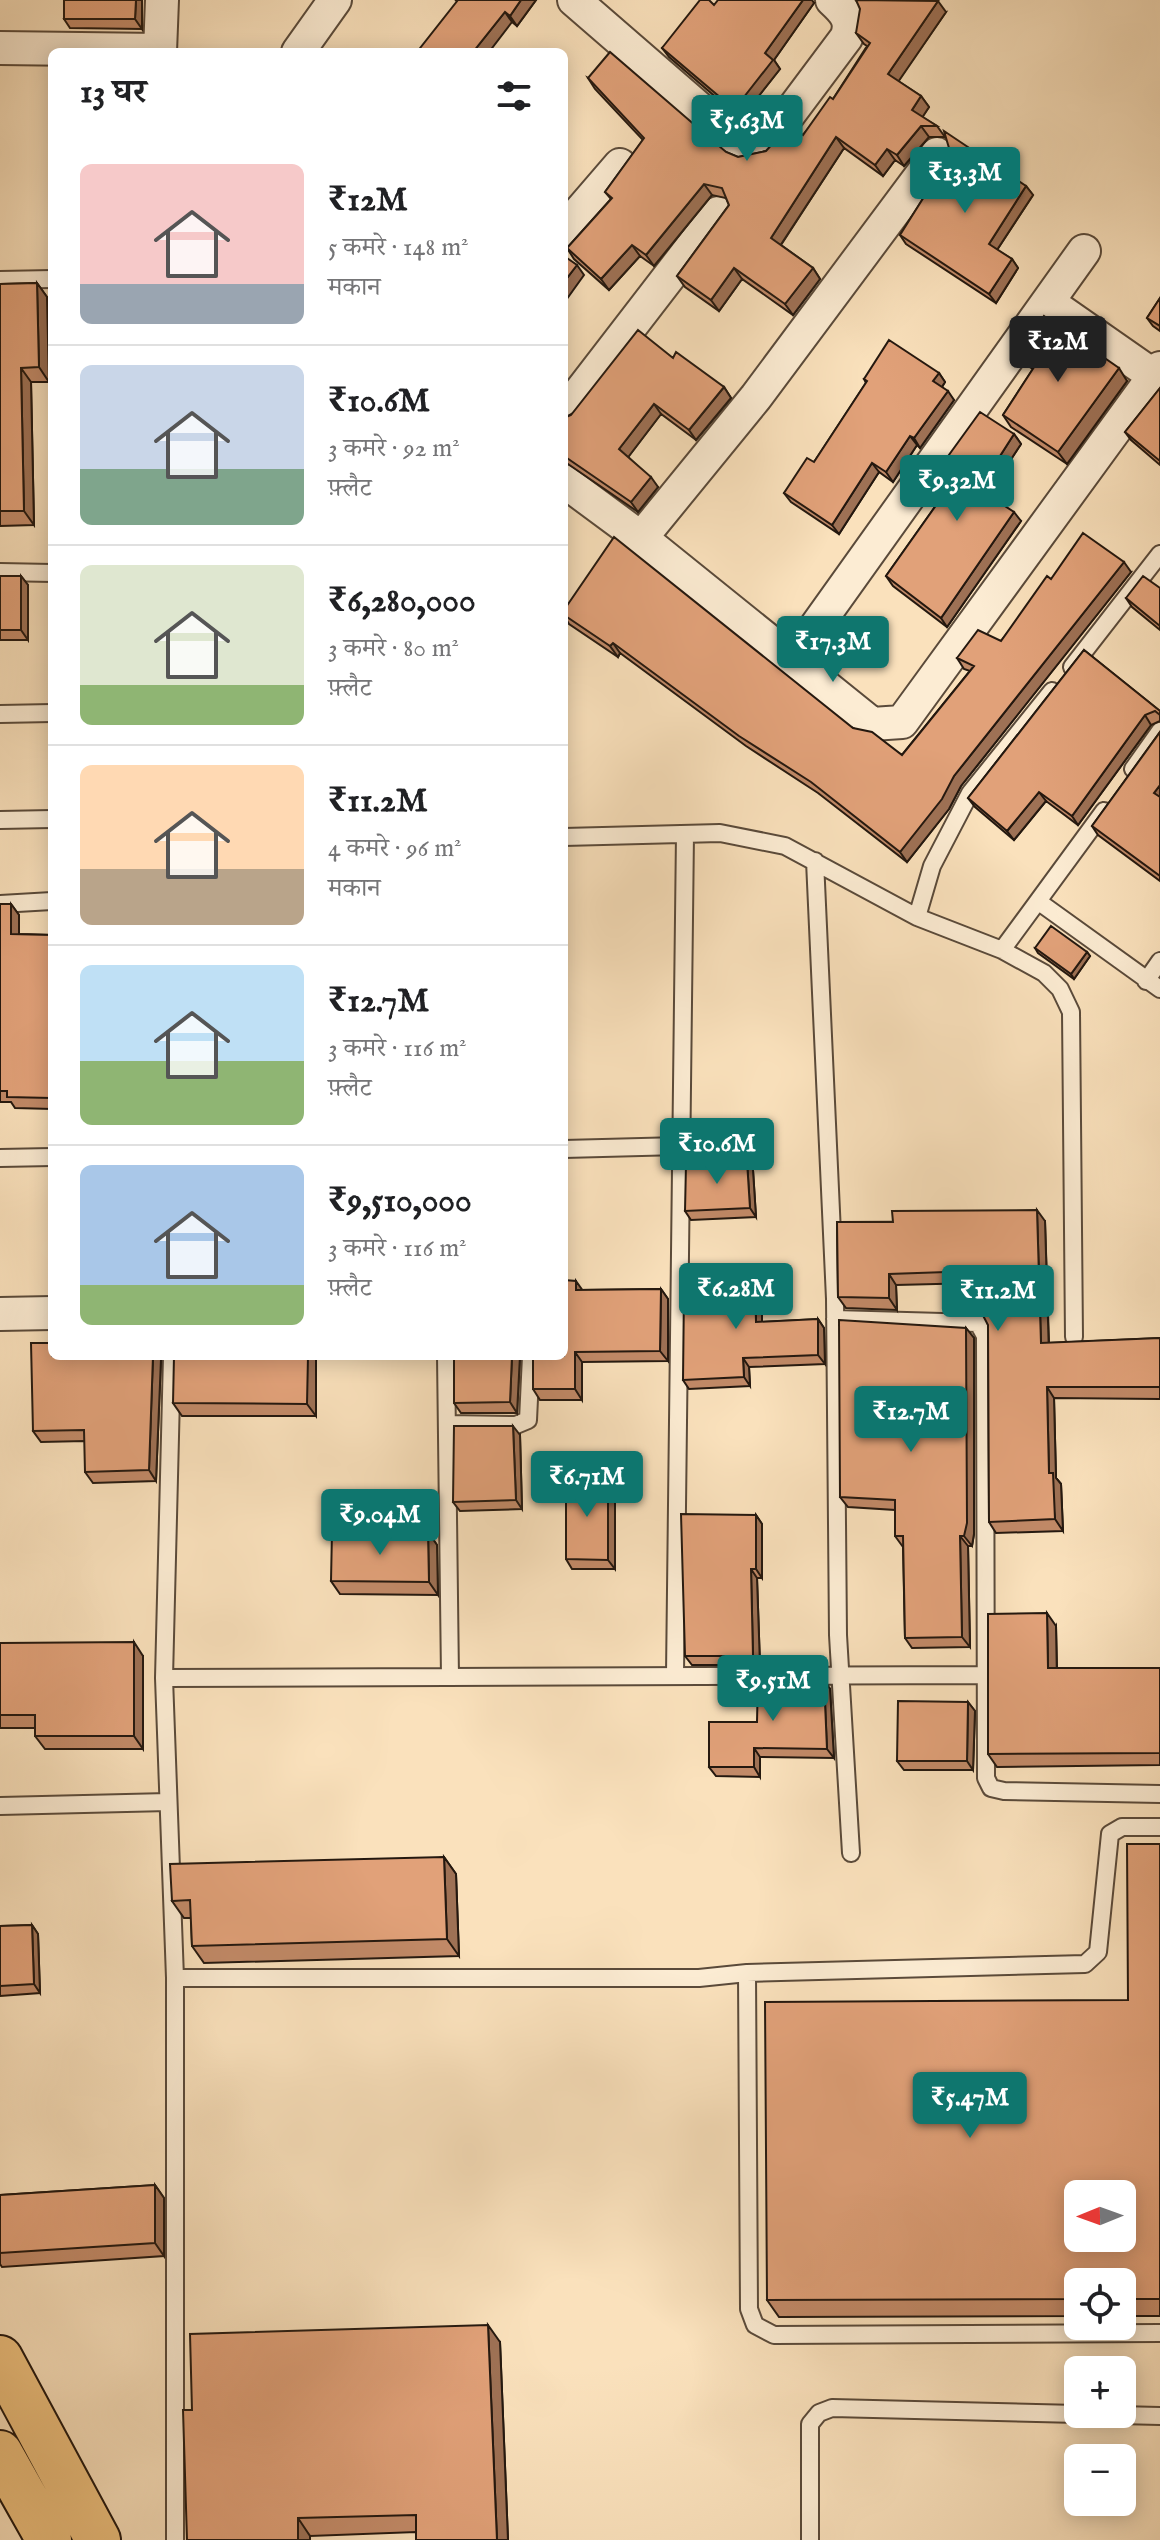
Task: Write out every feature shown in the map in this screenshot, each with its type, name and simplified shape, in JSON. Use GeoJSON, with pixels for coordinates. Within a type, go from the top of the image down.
{"type":"FeatureCollection","features":[{"type":"Feature","properties":{"kind":"highway"},"geometry":{"type":"LineString","coordinates":[[0,2358],[98,2540]]}},
{"type":"Feature","properties":{"kind":"highway"},"geometry":{"type":"LineString","coordinates":[[0,2453],[49,2540]]}},
{"type":"Feature","properties":{"kind":"street"},"geometry":{"type":"LineString","coordinates":[[160,48],[162,0]]}},
{"type":"Feature","properties":{"kind":"street"},"geometry":{"type":"LineString","coordinates":[[301,48],[335,0]]}},
{"type":"Feature","properties":{"kind":"street"},"geometry":{"type":"LineString","coordinates":[[592,6],[741,145],[754,148],[769,141],[850,29],[848,17],[832,0]]}},
{"type":"Feature","properties":{"kind":"street"},"geometry":{"type":"LineString","coordinates":[[0,48],[48,49]]}},
{"type":"Feature","properties":{"kind":"street"},"geometry":{"type":"LineString","coordinates":[[641,538],[756,397],[937,154]]}},
{"type":"Feature","properties":{"kind":"street"},"geometry":{"type":"LineString","coordinates":[[568,225],[620,165]]}},
{"type":"Feature","properties":{"kind":"street"},"geometry":{"type":"LineString","coordinates":[[568,408],[718,213]]}},
{"type":"Feature","properties":{"kind":"street"},"geometry":{"type":"LineString","coordinates":[[792,660],[1084,251]]}},
{"type":"Feature","properties":{"kind":"street"},"geometry":{"type":"LineString","coordinates":[[568,484],[641,538],[872,724],[902,722],[1157,372],[1048,302]]}},
{"type":"Feature","properties":{"kind":"street"},"geometry":{"type":"LineString","coordinates":[[0,1314],[48,1313]]}},
{"type":"Feature","properties":{"kind":"lane"},"geometry":{"type":"LineString","coordinates":[[0,280],[48,279]]}},
{"type":"Feature","properties":{"kind":"lane"},"geometry":{"type":"LineString","coordinates":[[917,917],[932,866],[970,793],[1160,554]]}},
{"type":"Feature","properties":{"kind":"lane"},"geometry":{"type":"LineString","coordinates":[[0,572],[48,573]]}},
{"type":"Feature","properties":{"kind":"lane"},"geometry":{"type":"LineString","coordinates":[[0,714],[48,713]]}},
{"type":"Feature","properties":{"kind":"lane"},"geometry":{"type":"LineString","coordinates":[[1002,950],[1160,731]]}},
{"type":"Feature","properties":{"kind":"lane"},"geometry":{"type":"LineString","coordinates":[[0,820],[48,819]]}},
{"type":"Feature","properties":{"kind":"lane"},"geometry":{"type":"LineString","coordinates":[[568,837],[685,834],[754,838],[785,846],[917,917],[1002,950],[1044,973],[1060,989],[1071,1012],[1074,1337]]}},
{"type":"Feature","properties":{"kind":"lane"},"geometry":{"type":"LineString","coordinates":[[675,1674],[685,834]]}},
{"type":"Feature","properties":{"kind":"lane"},"geometry":{"type":"LineString","coordinates":[[815,861],[835,1319],[835,1544],[851,1853]]}},
{"type":"Feature","properties":{"kind":"lane"},"geometry":{"type":"LineString","coordinates":[[0,904],[48,901]]}},
{"type":"Feature","properties":{"kind":"lane"},"geometry":{"type":"LineString","coordinates":[[1039,902],[1153,985],[1160,961]]}},
{"type":"Feature","properties":{"kind":"lane"},"geometry":{"type":"LineString","coordinates":[[568,1149],[680,1146]]}},
{"type":"Feature","properties":{"kind":"lane"},"geometry":{"type":"LineString","coordinates":[[0,1158],[48,1157]]}},
{"type":"Feature","properties":{"kind":"lane"},"geometry":{"type":"LineString","coordinates":[[835,1319],[978,1323],[985,1336],[983,1675],[986,1778],[991,1788],[1160,1794]]}},
{"type":"Feature","properties":{"kind":"lane"},"geometry":{"type":"LineString","coordinates":[[172,1360],[164,1678],[175,1978],[175,2540]]}},
{"type":"Feature","properties":{"kind":"lane"},"geometry":{"type":"LineString","coordinates":[[446,1360],[450,1677]]}},
{"type":"Feature","properties":{"kind":"lane"},"geometry":{"type":"LineString","coordinates":[[448,1424],[516,1425],[528,1420],[531,1360]]}},
{"type":"Feature","properties":{"kind":"lane"},"geometry":{"type":"LineString","coordinates":[[164,1678],[983,1675]]}},
{"type":"Feature","properties":{"kind":"lane"},"geometry":{"type":"LineString","coordinates":[[0,1806],[168,1802]]}},
{"type":"Feature","properties":{"kind":"lane"},"geometry":{"type":"LineString","coordinates":[[175,1978],[699,1978],[747,1973],[1085,1964],[1098,1952],[1110,1834],[1122,1827],[1160,1827]]}},
{"type":"Feature","properties":{"kind":"lane"},"geometry":{"type":"LineString","coordinates":[[747,1973],[749,2309],[755,2325],[774,2335],[1160,2333]]}},
{"type":"Feature","properties":{"kind":"lane"},"geometry":{"type":"LineString","coordinates":[[810,2540],[810,2424],[819,2413],[832,2408],[1160,2416]]}},
{"type":"Feature","properties":{"kind":"building"},"geometry":{"type":"Polygon","coordinates":[[[64,0],[136,0],[135,19],[64,19],[64,0]]]}},
{"type":"Feature","properties":{"kind":"building"},"geometry":{"type":"Polygon","coordinates":[[[458,0],[521,0],[510,16],[505,12],[476,48],[420,48],[458,0]]]}},
{"type":"Feature","properties":{"kind":"building"},"geometry":{"type":"Polygon","coordinates":[[[700,0],[709,0],[714,5],[718,0],[803,0],[765,53],[773,60],[744,97],[758,106],[747,120],[662,48],[700,0]]]}},
{"type":"Feature","properties":{"kind":"building"},"geometry":{"type":"Polygon","coordinates":[[[856,0],[938,1],[888,74],[921,96],[912,110],[937,126],[921,126],[897,155],[887,149],[875,165],[836,137],[771,238],[813,268],[785,304],[734,268],[711,300],[677,276],[729,205],[722,188],[704,184],[646,255],[632,245],[601,279],[568,249],[612,198],[605,192],[644,138],[588,78],[610,52],[726,152],[738,157],[766,151],[789,125],[803,135],[830,97],[833,99],[870,43],[856,33],[860,9],[856,0]]]}},
{"type":"Feature","properties":{"kind":"building"},"geometry":{"type":"Polygon","coordinates":[[[944,131],[1026,186],[989,244],[1012,259],[989,294],[900,235],[934,181],[930,178],[949,148],[944,131]]]}},
{"type":"Feature","properties":{"kind":"building"},"geometry":{"type":"Polygon","coordinates":[[[568,259],[577,265],[568,277],[568,259]]]}},
{"type":"Feature","properties":{"kind":"building"},"geometry":{"type":"Polygon","coordinates":[[[37,283],[39,367],[21,368],[24,511],[0,511],[0,284],[37,283]]]}},
{"type":"Feature","properties":{"kind":"building"},"geometry":{"type":"Polygon","coordinates":[[[1160,298],[1160,326],[1147,318],[1160,298]]]}},
{"type":"Feature","properties":{"kind":"building"},"geometry":{"type":"Polygon","coordinates":[[[1044,316],[1119,368],[1058,452],[1003,415],[1036,364],[1018,353],[1044,316]]]}},
{"type":"Feature","properties":{"kind":"building"},"geometry":{"type":"Polygon","coordinates":[[[638,330],[673,358],[676,352],[724,387],[689,430],[654,404],[619,449],[651,477],[631,502],[568,459],[568,416],[638,330]]]}},
{"type":"Feature","properties":{"kind":"building"},"geometry":{"type":"Polygon","coordinates":[[[889,340],[939,373],[933,381],[948,391],[914,438],[910,436],[886,472],[872,463],[832,525],[784,493],[807,458],[814,462],[867,381],[864,379],[889,340]]]}},
{"type":"Feature","properties":{"kind":"building"},"geometry":{"type":"Polygon","coordinates":[[[1160,388],[1160,461],[1125,432],[1160,388]]]}},
{"type":"Feature","properties":{"kind":"building"},"geometry":{"type":"Polygon","coordinates":[[[980,412],[1014,434],[979,489],[1014,512],[941,618],[886,576],[961,470],[946,459],[980,412]]]}},
{"type":"Feature","properties":{"kind":"building"},"geometry":{"type":"Polygon","coordinates":[[[1083,533],[1124,562],[954,776],[942,799],[900,852],[811,782],[739,736],[613,643],[610,646],[568,618],[568,604],[614,537],[853,728],[872,732],[902,755],[974,666],[957,658],[978,630],[1001,641],[1047,576],[1051,579],[1083,533]]]}},
{"type":"Feature","properties":{"kind":"building"},"geometry":{"type":"Polygon","coordinates":[[[0,576],[21,576],[21,630],[0,630],[0,576]]]}},
{"type":"Feature","properties":{"kind":"building"},"geometry":{"type":"Polygon","coordinates":[[[1143,576],[1160,588],[1160,626],[1126,598],[1143,576]]]}},
{"type":"Feature","properties":{"kind":"building"},"geometry":{"type":"Polygon","coordinates":[[[1084,650],[1160,711],[1160,715],[1155,711],[1145,715],[1072,816],[1039,792],[1007,831],[968,798],[1084,650]]]}},
{"type":"Feature","properties":{"kind":"building"},"geometry":{"type":"Polygon","coordinates":[[[1160,732],[1160,785],[1154,793],[1160,797],[1160,876],[1092,826],[1160,732]]]}},
{"type":"Feature","properties":{"kind":"building"},"geometry":{"type":"Polygon","coordinates":[[[0,904],[11,904],[11,934],[48,935],[48,1098],[7,1097],[7,1091],[0,1091],[0,904]]]}},
{"type":"Feature","properties":{"kind":"building"},"geometry":{"type":"Polygon","coordinates":[[[1051,926],[1087,952],[1071,974],[1035,948],[1051,926]]]}},
{"type":"Feature","properties":{"kind":"building"},"geometry":{"type":"Polygon","coordinates":[[[747,1161],[750,1208],[685,1211],[686,1164],[747,1161]]]}},
{"type":"Feature","properties":{"kind":"building"},"geometry":{"type":"Polygon","coordinates":[[[1037,1210],[1041,1343],[1160,1338],[1160,1387],[1047,1387],[1049,1473],[1053,1473],[1055,1519],[989,1522],[988,1325],[977,1304],[976,1271],[889,1274],[889,1298],[838,1297],[837,1222],[893,1222],[892,1211],[1037,1210]]]}},
{"type":"Feature","properties":{"kind":"building"},"geometry":{"type":"Polygon","coordinates":[[[568,1280],[576,1281],[576,1290],[661,1289],[660,1351],[575,1352],[575,1389],[533,1389],[533,1360],[568,1360],[568,1280]]]}},
{"type":"Feature","properties":{"kind":"building"},"geometry":{"type":"Polygon","coordinates":[[[693,1280],[755,1280],[756,1322],[818,1319],[818,1355],[743,1358],[744,1377],[683,1380],[684,1290],[693,1290],[693,1280]]]}},
{"type":"Feature","properties":{"kind":"building"},"geometry":{"type":"Polygon","coordinates":[[[839,1320],[966,1328],[967,1523],[964,1536],[960,1536],[962,1637],[905,1638],[903,1536],[895,1536],[895,1500],[840,1497],[839,1320]]]}},
{"type":"Feature","properties":{"kind":"building"},"geometry":{"type":"Polygon","coordinates":[[[31,1343],[48,1343],[48,1360],[153,1360],[149,1470],[85,1472],[84,1430],[33,1431],[31,1343]]]}},
{"type":"Feature","properties":{"kind":"building"},"geometry":{"type":"Polygon","coordinates":[[[174,1360],[308,1360],[307,1404],[173,1403],[174,1360]]]}},
{"type":"Feature","properties":{"kind":"building"},"geometry":{"type":"Polygon","coordinates":[[[454,1360],[512,1360],[510,1402],[454,1403],[454,1360]]]}},
{"type":"Feature","properties":{"kind":"building"},"geometry":{"type":"Polygon","coordinates":[[[454,1426],[513,1426],[516,1500],[453,1502],[454,1426]]]}},
{"type":"Feature","properties":{"kind":"building"},"geometry":{"type":"Polygon","coordinates":[[[566,1478],[608,1478],[608,1560],[566,1559],[566,1478]]]}},
{"type":"Feature","properties":{"kind":"building"},"geometry":{"type":"Polygon","coordinates":[[[681,1514],[756,1515],[756,1569],[751,1569],[753,1656],[685,1656],[681,1514]]]}},
{"type":"Feature","properties":{"kind":"building"},"geometry":{"type":"Polygon","coordinates":[[[332,1531],[428,1532],[429,1582],[331,1581],[332,1531]]]}},
{"type":"Feature","properties":{"kind":"building"},"geometry":{"type":"Polygon","coordinates":[[[1047,1613],[1048,1668],[1160,1668],[1160,1753],[988,1754],[988,1614],[1047,1613]]]}},
{"type":"Feature","properties":{"kind":"building"},"geometry":{"type":"Polygon","coordinates":[[[134,1642],[134,1736],[35,1736],[35,1715],[0,1715],[0,1643],[134,1642]]]}},
{"type":"Feature","properties":{"kind":"building"},"geometry":{"type":"Polygon","coordinates":[[[758,1678],[824,1679],[827,1749],[754,1748],[754,1767],[709,1767],[709,1722],[757,1722],[758,1678]]]}},
{"type":"Feature","properties":{"kind":"building"},"geometry":{"type":"Polygon","coordinates":[[[898,1701],[968,1702],[967,1761],[897,1761],[898,1701]]]}},
{"type":"Feature","properties":{"kind":"building"},"geometry":{"type":"Polygon","coordinates":[[[1127,1844],[1160,1844],[1160,2299],[1136,2299],[1136,2268],[1064,2268],[1064,2299],[767,2300],[765,2002],[1128,2000],[1127,1844]]]}},
{"type":"Feature","properties":{"kind":"building"},"geometry":{"type":"Polygon","coordinates":[[[444,1857],[447,1939],[192,1946],[190,1900],[172,1901],[170,1864],[444,1857]]]}},
{"type":"Feature","properties":{"kind":"building"},"geometry":{"type":"Polygon","coordinates":[[[32,1925],[34,1984],[0,1986],[0,1926],[32,1925]]]}},
{"type":"Feature","properties":{"kind":"building"},"geometry":{"type":"Polygon","coordinates":[[[155,2185],[155,2243],[0,2253],[0,2195],[155,2185]]]}},
{"type":"Feature","properties":{"kind":"building"},"geometry":{"type":"Polygon","coordinates":[[[488,2325],[497,2540],[416,2540],[416,2515],[298,2518],[298,2540],[187,2540],[183,2410],[192,2410],[190,2334],[488,2325]]]}}]}
